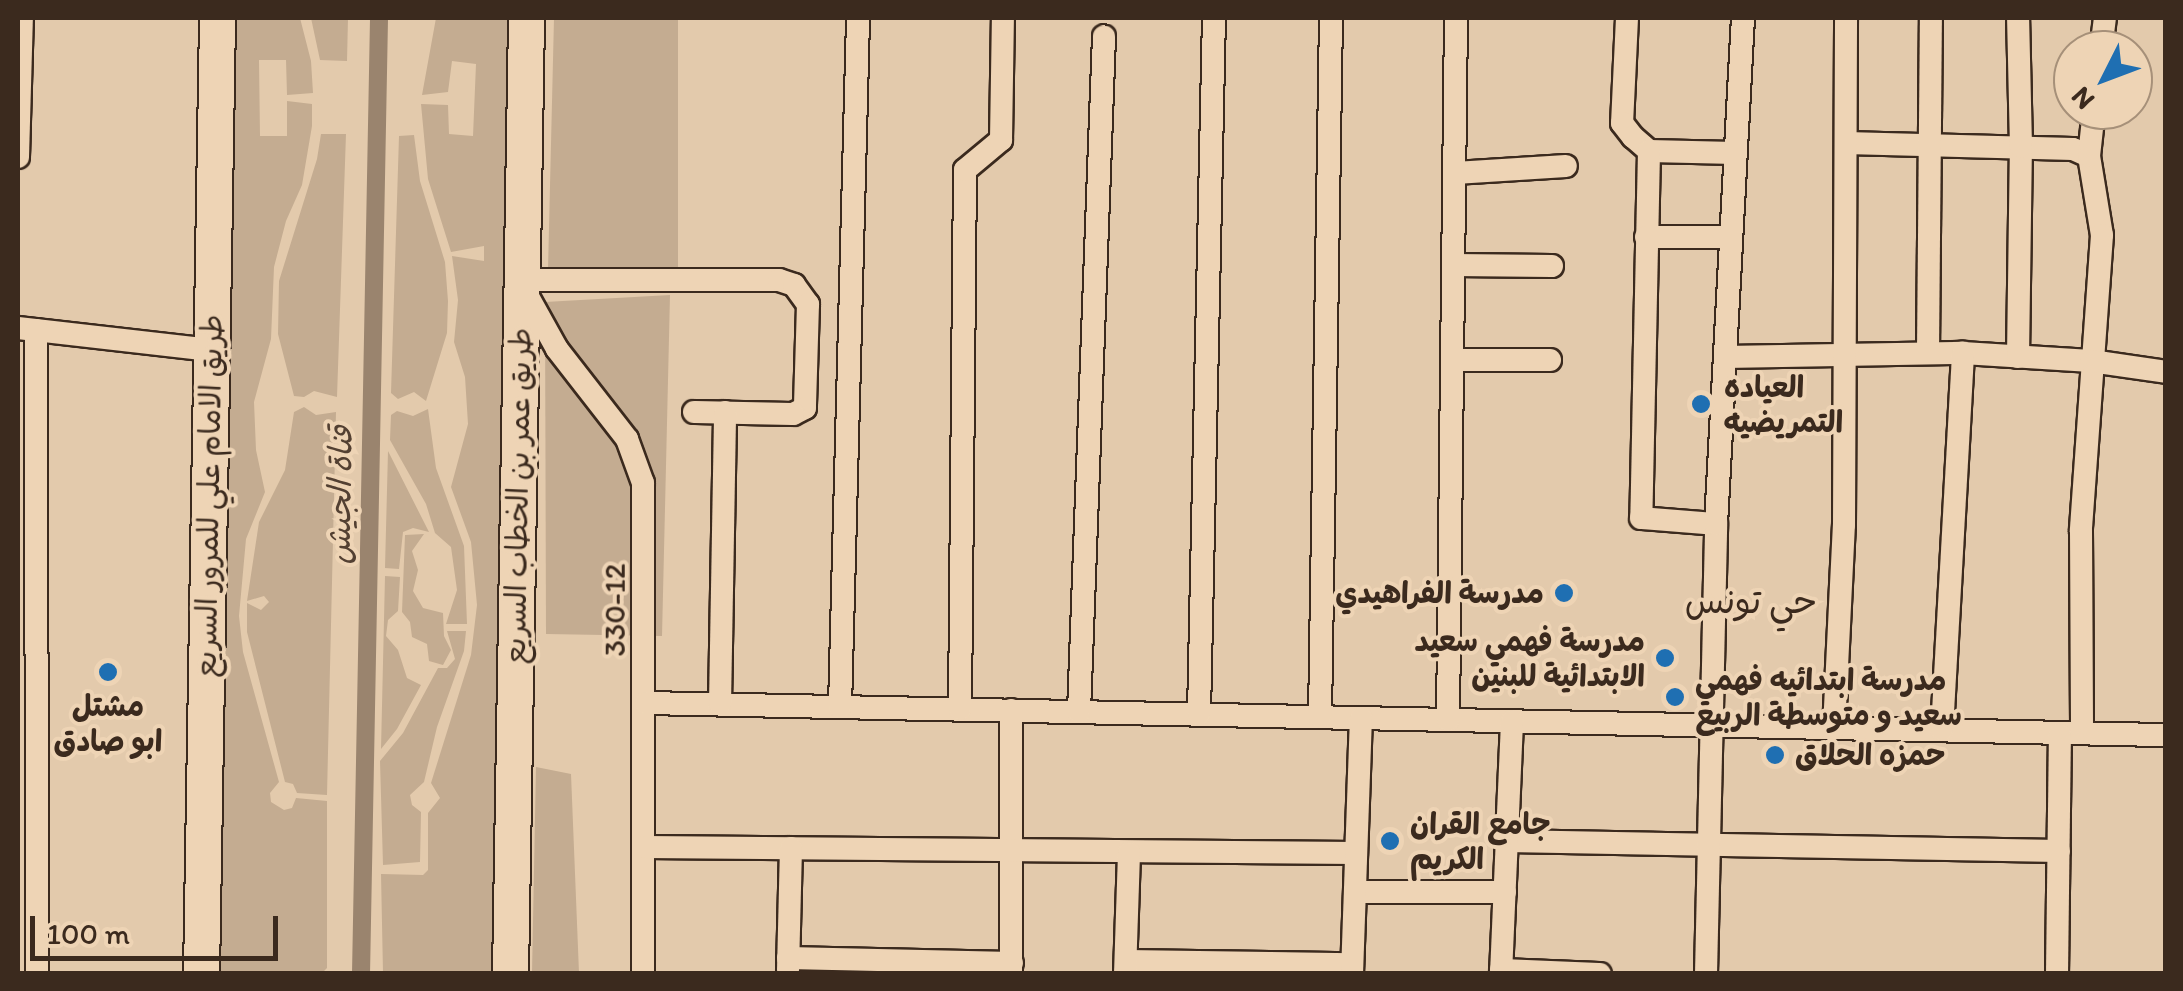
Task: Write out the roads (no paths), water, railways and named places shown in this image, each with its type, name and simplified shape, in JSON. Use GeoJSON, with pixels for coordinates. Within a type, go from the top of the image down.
{"type":"FeatureCollection","features":[{"type":"Feature","properties":{"kind":"highway","name":"طريق الامام علي للمرور السريع"},"geometry":{"type":"LineString","coordinates":[[201,974],[217,18]]}},
{"type":"Feature","properties":{"kind":"highway","name":"طريق عمر بن الخطاب السريع"},"geometry":{"type":"LineString","coordinates":[[510,974],[526,18]]}},
{"type":"Feature","properties":{"kind":"street"},"geometry":{"type":"LineString","coordinates":[[18,157],[22,18]]}},
{"type":"Feature","properties":{"kind":"street"},"geometry":{"type":"LineString","coordinates":[[840,707],[858,18]]}},
{"type":"Feature","properties":{"kind":"street"},"geometry":{"type":"LineString","coordinates":[[960,709],[965,170],[1001,140],[1003,18]]}},
{"type":"Feature","properties":{"kind":"street"},"geometry":{"type":"LineString","coordinates":[[1199,714],[1214,18]]}},
{"type":"Feature","properties":{"kind":"street"},"geometry":{"type":"LineString","coordinates":[[1320,717],[1331,18]]}},
{"type":"Feature","properties":{"kind":"street"},"geometry":{"type":"LineString","coordinates":[[1448,720],[1456,18]]}},
{"type":"Feature","properties":{"kind":"street"},"geometry":{"type":"LineString","coordinates":[[1627,18],[1622,122],[1648,151],[1641,518],[1716,524]]}},
{"type":"Feature","properties":{"kind":"street"},"geometry":{"type":"LineString","coordinates":[[1706,974],[1716,524],[1742,18]]}},
{"type":"Feature","properties":{"kind":"street"},"geometry":{"type":"LineString","coordinates":[[1834,728],[1844,525],[1846,18]]}},
{"type":"Feature","properties":{"kind":"street"},"geometry":{"type":"LineString","coordinates":[[1928,352],[1931,18]]}},
{"type":"Feature","properties":{"kind":"street"},"geometry":{"type":"LineString","coordinates":[[2018,18],[2018,357]]}},
{"type":"Feature","properties":{"kind":"street"},"geometry":{"type":"LineString","coordinates":[[1079,712],[1104,36]]}},
{"type":"Feature","properties":{"kind":"street"},"geometry":{"type":"LineString","coordinates":[[2057,974],[2058,851],[2071,734],[2091,361],[2102,235],[2089,156],[2092,130]]}},
{"type":"Feature","properties":{"kind":"street"},"geometry":{"type":"LineString","coordinates":[[1846,143],[1929,142],[2073,149],[2089,156]]}},
{"type":"Feature","properties":{"kind":"street"},"geometry":{"type":"LineString","coordinates":[[1648,151],[1736,153]]}},
{"type":"Feature","properties":{"kind":"street"},"geometry":{"type":"LineString","coordinates":[[1455,173],[1566,166]]}},
{"type":"Feature","properties":{"kind":"street"},"geometry":{"type":"LineString","coordinates":[[1646,237],[1731,238]]}},
{"type":"Feature","properties":{"kind":"street"},"geometry":{"type":"LineString","coordinates":[[1454,265],[1552,266]]}},
{"type":"Feature","properties":{"kind":"street"},"geometry":{"type":"LineString","coordinates":[[522,282],[779,280],[794,285],[808,304],[805,408],[793,414],[694,412]]}},
{"type":"Feature","properties":{"kind":"street","name":"330-12"},"geometry":{"type":"LineString","coordinates":[[522,282],[547,334],[627,439],[641,471],[646,702],[643,974]]}},
{"type":"Feature","properties":{"kind":"street"},"geometry":{"type":"LineString","coordinates":[[18,973],[37,973],[26,832],[27,329],[212,350]]}},
{"type":"Feature","properties":{"kind":"street"},"geometry":{"type":"LineString","coordinates":[[1725,357],[1928,352],[2091,361],[2166,372]]}},
{"type":"Feature","properties":{"kind":"street"},"geometry":{"type":"LineString","coordinates":[[1942,730],[1962,354]]}},
{"type":"Feature","properties":{"kind":"street"},"geometry":{"type":"LineString","coordinates":[[1452,360],[1550,360]]}},
{"type":"Feature","properties":{"kind":"street"},"geometry":{"type":"LineString","coordinates":[[720,704],[725,412]]}},
{"type":"Feature","properties":{"kind":"street"},"geometry":{"type":"LineString","coordinates":[[646,702],[2166,734]]}},
{"type":"Feature","properties":{"kind":"street"},"geometry":{"type":"LineString","coordinates":[[791,848],[788,966],[1011,968],[1010,710]]}},
{"type":"Feature","properties":{"kind":"street"},"geometry":{"type":"LineString","coordinates":[[1129,853],[1126,967],[1352,969],[1361,718]]}},
{"type":"Feature","properties":{"kind":"street"},"geometry":{"type":"LineString","coordinates":[[1512,721],[1501,972],[1600,974]]}},
{"type":"Feature","properties":{"kind":"street"},"geometry":{"type":"LineString","coordinates":[[1506,841],[2058,851]]}},
{"type":"Feature","properties":{"kind":"street"},"geometry":{"type":"LineString","coordinates":[[645,846],[1356,853]]}},
{"type":"Feature","properties":{"kind":"street"},"geometry":{"type":"LineString","coordinates":[[1355,892],[1504,892]]}},
{"type":"Feature","properties":{"kind":"waterway","name":"قناة الجيش"},"geometry":{"type":"LineString","coordinates":[[361,974],[379,18]]}},
{"type":"Feature","properties":{"kind":"place","name":"العياده التمريضيه"},"geometry":{"type":"Point","coordinates":[1701,404]}},
{"type":"Feature","properties":{"kind":"place","name":"مدرسة الفراهيدي"},"geometry":{"type":"Point","coordinates":[1564,593]}},
{"type":"Feature","properties":{"kind":"place","name":"مدرسة فهمي سعيد الابتدائية للبنين"},"geometry":{"type":"Point","coordinates":[1665,658]}},
{"type":"Feature","properties":{"kind":"place","name":"مشتل ابو صادق"},"geometry":{"type":"Point","coordinates":[108,672]}},
{"type":"Feature","properties":{"kind":"place","name":"مدرسة ابتدائيه فهمي سعيد و متوسطة الربيع"},"geometry":{"type":"Point","coordinates":[1675,697]}},
{"type":"Feature","properties":{"kind":"place","name":"حمزه الحلاق"},"geometry":{"type":"Point","coordinates":[1775,755]}},
{"type":"Feature","properties":{"kind":"place","name":"جامع القران الكريم"},"geometry":{"type":"Point","coordinates":[1390,841]}},
{"type":"Feature","properties":{"kind":"district","name":"حي تونس"},"geometry":{"type":"Point","coordinates":[1751,601]}}]}
